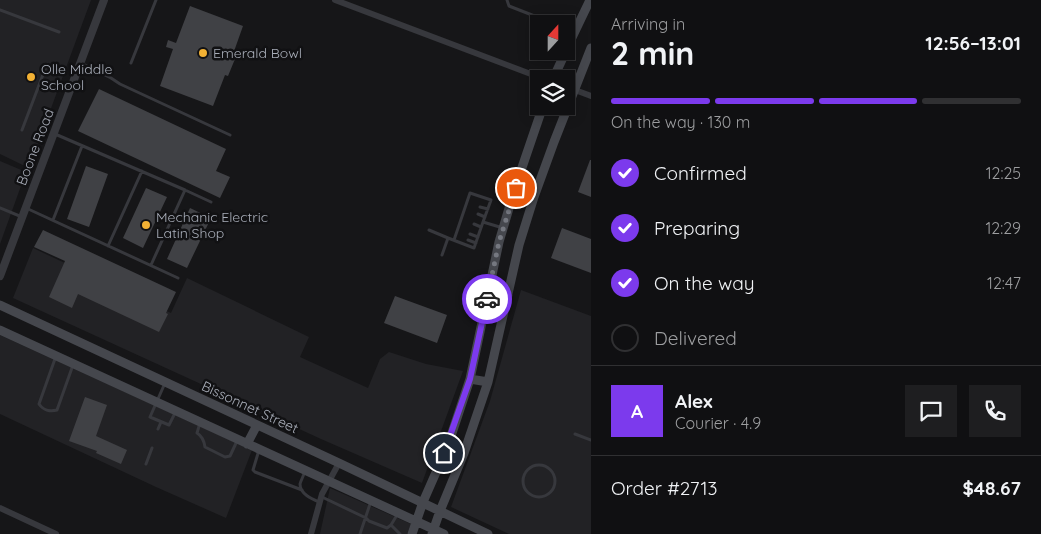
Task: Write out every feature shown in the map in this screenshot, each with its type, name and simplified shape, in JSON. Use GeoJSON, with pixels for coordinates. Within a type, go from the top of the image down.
{"type":"FeatureCollection","features":[{"type":"Feature","properties":{"kind":"main road"},"geometry":{"type":"LineString","coordinates":[[575,24],[590,0]]}},
{"type":"Feature","properties":{"kind":"main road"},"geometry":{"type":"LineString","coordinates":[[575,90],[591,48]]}},
{"type":"Feature","properties":{"kind":"main road"},"geometry":{"type":"LineString","coordinates":[[412,534],[423,502],[448,445],[470,379],[503,229],[540,115]]}},
{"type":"Feature","properties":{"kind":"main road"},"geometry":{"type":"LineString","coordinates":[[554,142],[554,135],[560,115]]}},
{"type":"Feature","properties":{"kind":"main road"},"geometry":{"type":"LineString","coordinates":[[433,532],[464,453],[488,382],[519,245],[534,197],[565,115]]}},
{"type":"Feature","properties":{"kind":"main road"},"geometry":{"type":"LineString","coordinates":[[516,188],[534,197]]}},
{"type":"Feature","properties":{"kind":"main road"},"geometry":{"type":"LineString","coordinates":[[491,280],[508,295]]}},
{"type":"Feature","properties":{"kind":"main road","name":"Bissonnet Street"},"geometry":{"type":"LineString","coordinates":[[0,305],[488,534]]}},
{"type":"Feature","properties":{"kind":"main road"},"geometry":{"type":"LineString","coordinates":[[0,330],[398,512],[417,521],[433,532],[444,534]]}},
{"type":"Feature","properties":{"kind":"main road"},"geometry":{"type":"LineString","coordinates":[[470,379],[488,382]]}},
{"type":"Feature","properties":{"kind":"main road"},"geometry":{"type":"LineString","coordinates":[[247,444],[256,425]]}},
{"type":"Feature","properties":{"kind":"street","name":"Boone Road"},"geometry":{"type":"LineString","coordinates":[[0,276],[104,0]]}},
{"type":"Feature","properties":{"kind":"street"},"geometry":{"type":"LineString","coordinates":[[335,0],[530,74]]}},
{"type":"Feature","properties":{"kind":"street"},"geometry":{"type":"LineString","coordinates":[[575,90],[591,96]]}},
{"type":"Feature","properties":{"kind":"street"},"geometry":{"type":"LineString","coordinates":[[311,534],[328,481],[339,463]]}},
{"type":"Feature","properties":{"kind":"street"},"geometry":{"type":"LineString","coordinates":[[0,508],[56,534]]}},
{"type":"Feature","properties":{"kind":"lane"},"geometry":{"type":"LineString","coordinates":[[131,63],[156,0]]}},
{"type":"Feature","properties":{"kind":"lane"},"geometry":{"type":"LineString","coordinates":[[507,0],[509,6],[532,15]]}},
{"type":"Feature","properties":{"kind":"lane"},"geometry":{"type":"LineString","coordinates":[[0,10],[59,32]]}},
{"type":"Feature","properties":{"kind":"lane"},"geometry":{"type":"LineString","coordinates":[[81,62],[120,84],[230,135]]}},
{"type":"Feature","properties":{"kind":"lane"},"geometry":{"type":"LineString","coordinates":[[22,130],[47,64]]}},
{"type":"Feature","properties":{"kind":"lane"},"geometry":{"type":"LineString","coordinates":[[54,134],[211,202]]}},
{"type":"Feature","properties":{"kind":"lane"},"geometry":{"type":"LineString","coordinates":[[53,220],[82,146]]}},
{"type":"Feature","properties":{"kind":"lane"},"geometry":{"type":"LineString","coordinates":[[108,246],[142,171]]}},
{"type":"Feature","properties":{"kind":"lane"},"geometry":{"type":"LineString","coordinates":[[151,265],[185,190]]}},
{"type":"Feature","properties":{"kind":"lane"},"geometry":{"type":"LineString","coordinates":[[429,230],[448,238],[474,248],[491,200],[470,194],[467,210],[461,219],[454,240]]}},
{"type":"Feature","properties":{"kind":"lane"},"geometry":{"type":"LineString","coordinates":[[467,202],[472,204]]}},
{"type":"Feature","properties":{"kind":"lane"},"geometry":{"type":"LineString","coordinates":[[480,207],[488,210]]}},
{"type":"Feature","properties":{"kind":"lane"},"geometry":{"type":"LineString","coordinates":[[0,208],[22,218]]}},
{"type":"Feature","properties":{"kind":"lane"},"geometry":{"type":"LineString","coordinates":[[26,208],[178,278]]}},
{"type":"Feature","properties":{"kind":"lane"},"geometry":{"type":"LineString","coordinates":[[478,214],[485,217]]}},
{"type":"Feature","properties":{"kind":"lane"},"geometry":{"type":"LineString","coordinates":[[461,219],[466,221]]}},
{"type":"Feature","properties":{"kind":"lane"},"geometry":{"type":"LineString","coordinates":[[483,222],[503,229]]}},
{"type":"Feature","properties":{"kind":"lane"},"geometry":{"type":"LineString","coordinates":[[474,224],[481,227]]}},
{"type":"Feature","properties":{"kind":"lane"},"geometry":{"type":"LineString","coordinates":[[458,229],[462,230]]}},
{"type":"Feature","properties":{"kind":"lane"},"geometry":{"type":"LineString","coordinates":[[470,234],[478,237]]}},
{"type":"Feature","properties":{"kind":"lane"},"geometry":{"type":"LineString","coordinates":[[455,235],[460,237]]}},
{"type":"Feature","properties":{"kind":"lane"},"geometry":{"type":"LineString","coordinates":[[442,255],[448,238]]}},
{"type":"Feature","properties":{"kind":"lane"},"geometry":{"type":"LineString","coordinates":[[468,240],[476,243]]}},
{"type":"Feature","properties":{"kind":"lane"},"geometry":{"type":"LineString","coordinates":[[56,356],[39,404],[41,407],[51,411],[57,410],[74,364]]}},
{"type":"Feature","properties":{"kind":"lane"},"geometry":{"type":"LineString","coordinates":[[165,382],[150,417],[169,426],[176,411]]}},
{"type":"Feature","properties":{"kind":"lane"},"geometry":{"type":"LineString","coordinates":[[158,429],[161,422]]}},
{"type":"Feature","properties":{"kind":"lane"},"geometry":{"type":"LineString","coordinates":[[200,422],[197,433],[201,435],[205,447],[225,457],[230,456],[238,440]]}},
{"type":"Feature","properties":{"kind":"lane"},"geometry":{"type":"LineString","coordinates":[[575,434],[591,440]]}},
{"type":"Feature","properties":{"kind":"lane"},"geometry":{"type":"LineString","coordinates":[[146,464],[152,448]]}},
{"type":"Feature","properties":{"kind":"lane"},"geometry":{"type":"LineString","coordinates":[[260,450],[255,472],[302,490]]}},
{"type":"Feature","properties":{"kind":"lane"},"geometry":{"type":"LineString","coordinates":[[540,465],[549,469],[552,473],[554,483],[550,492],[545,495],[535,496],[526,490],[524,475],[530,468],[540,465]]}},
{"type":"Feature","properties":{"kind":"lane"},"geometry":{"type":"LineString","coordinates":[[306,471],[300,484],[308,497],[321,499],[387,528],[391,525],[398,512]]}},
{"type":"Feature","properties":{"kind":"lane"},"geometry":{"type":"LineString","coordinates":[[360,534],[372,501]]}},
{"type":"Feature","properties":{"kind":"lane"},"geometry":{"type":"LineString","coordinates":[[391,525],[400,534]]}},
{"type":"Feature","properties":{"kind":"shaded area","name":"Olle Middle School"},"geometry":{"type":"Polygon","coordinates":[[[0,0],[91,0],[29,168],[0,154],[0,0]]]}},
{"type":"Feature","properties":{"kind":"shaded area"},"geometry":{"type":"Polygon","coordinates":[[[0,161],[26,172],[0,244],[0,161]]]}},
{"type":"Feature","properties":{"kind":"shaded area"},"geometry":{"type":"Polygon","coordinates":[[[33,248],[171,313],[187,278],[309,337],[300,357],[368,388],[380,359],[389,352],[426,364],[463,371],[422,483],[321,439],[13,298],[33,248]]]}},
{"type":"Feature","properties":{"kind":"shaded area"},"geometry":{"type":"Polygon","coordinates":[[[521,290],[591,316],[591,534],[509,534],[451,507],[490,401],[521,290]]]}},
{"type":"Feature","properties":{"kind":"shaded area"},"geometry":{"type":"Polygon","coordinates":[[[0,335],[252,450],[226,518],[0,414],[0,335]]]}},
{"type":"Feature","properties":{"kind":"shaded area"},"geometry":{"type":"Polygon","coordinates":[[[330,488],[411,524],[407,534],[320,534],[330,488]]]}},
{"type":"Feature","properties":{"kind":"building","name":"Emerald Bowl"},"geometry":{"type":"Polygon","coordinates":[[[190,6],[243,26],[232,57],[235,59],[228,76],[225,75],[213,106],[160,86],[173,49],[166,47],[168,40],[176,43],[190,6]]]}},
{"type":"Feature","properties":{"kind":"building"},"geometry":{"type":"Polygon","coordinates":[[[99,89],[226,149],[216,171],[230,177],[220,198],[78,131],[99,89]]]}},
{"type":"Feature","properties":{"kind":"building"},"geometry":{"type":"Polygon","coordinates":[[[591,160],[591,197],[578,192],[591,160]]]}},
{"type":"Feature","properties":{"kind":"building"},"geometry":{"type":"Polygon","coordinates":[[[86,166],[108,174],[89,227],[67,219],[86,166]]]}},
{"type":"Feature","properties":{"kind":"building"},"geometry":{"type":"Polygon","coordinates":[[[146,188],[167,197],[143,248],[123,238],[146,188]]]}},
{"type":"Feature","properties":{"kind":"building"},"geometry":{"type":"Polygon","coordinates":[[[190,208],[211,218],[187,268],[167,259],[190,208]]]}},
{"type":"Feature","properties":{"kind":"building"},"geometry":{"type":"Polygon","coordinates":[[[562,228],[591,239],[591,273],[551,258],[562,228]]]}},
{"type":"Feature","properties":{"kind":"building"},"geometry":{"type":"Polygon","coordinates":[[[43,230],[176,292],[159,332],[78,294],[72,308],[49,297],[65,261],[34,247],[43,230]]]}},
{"type":"Feature","properties":{"kind":"building"},"geometry":{"type":"Polygon","coordinates":[[[395,296],[447,315],[437,343],[384,323],[395,296]]]}},
{"type":"Feature","properties":{"kind":"building"},"geometry":{"type":"Polygon","coordinates":[[[85,397],[107,405],[96,436],[127,450],[121,464],[96,453],[97,451],[69,441],[85,397]]]}},
{"type":"Feature","properties":{"kind":"way so far"},"geometry":{"type":"LineString","coordinates":[[487,299],[499,242],[516,188]]}},
{"type":"Feature","properties":{"kind":"place","name":"Emerald Bowl"},"geometry":{"type":"Point","coordinates":[203,53]}},
{"type":"Feature","properties":{"kind":"place","name":"Olle Middle School"},"geometry":{"type":"Point","coordinates":[31,77]}},
{"type":"Feature","properties":{"kind":"place","name":"Mechanic Electric Latin Shop"},"geometry":{"type":"Point","coordinates":[146,225]}},
{"type":"Feature","properties":{"kind":"route"},"geometry":{"type":"LineString","coordinates":[[444,453],[470,379],[487,299]]}}]}
